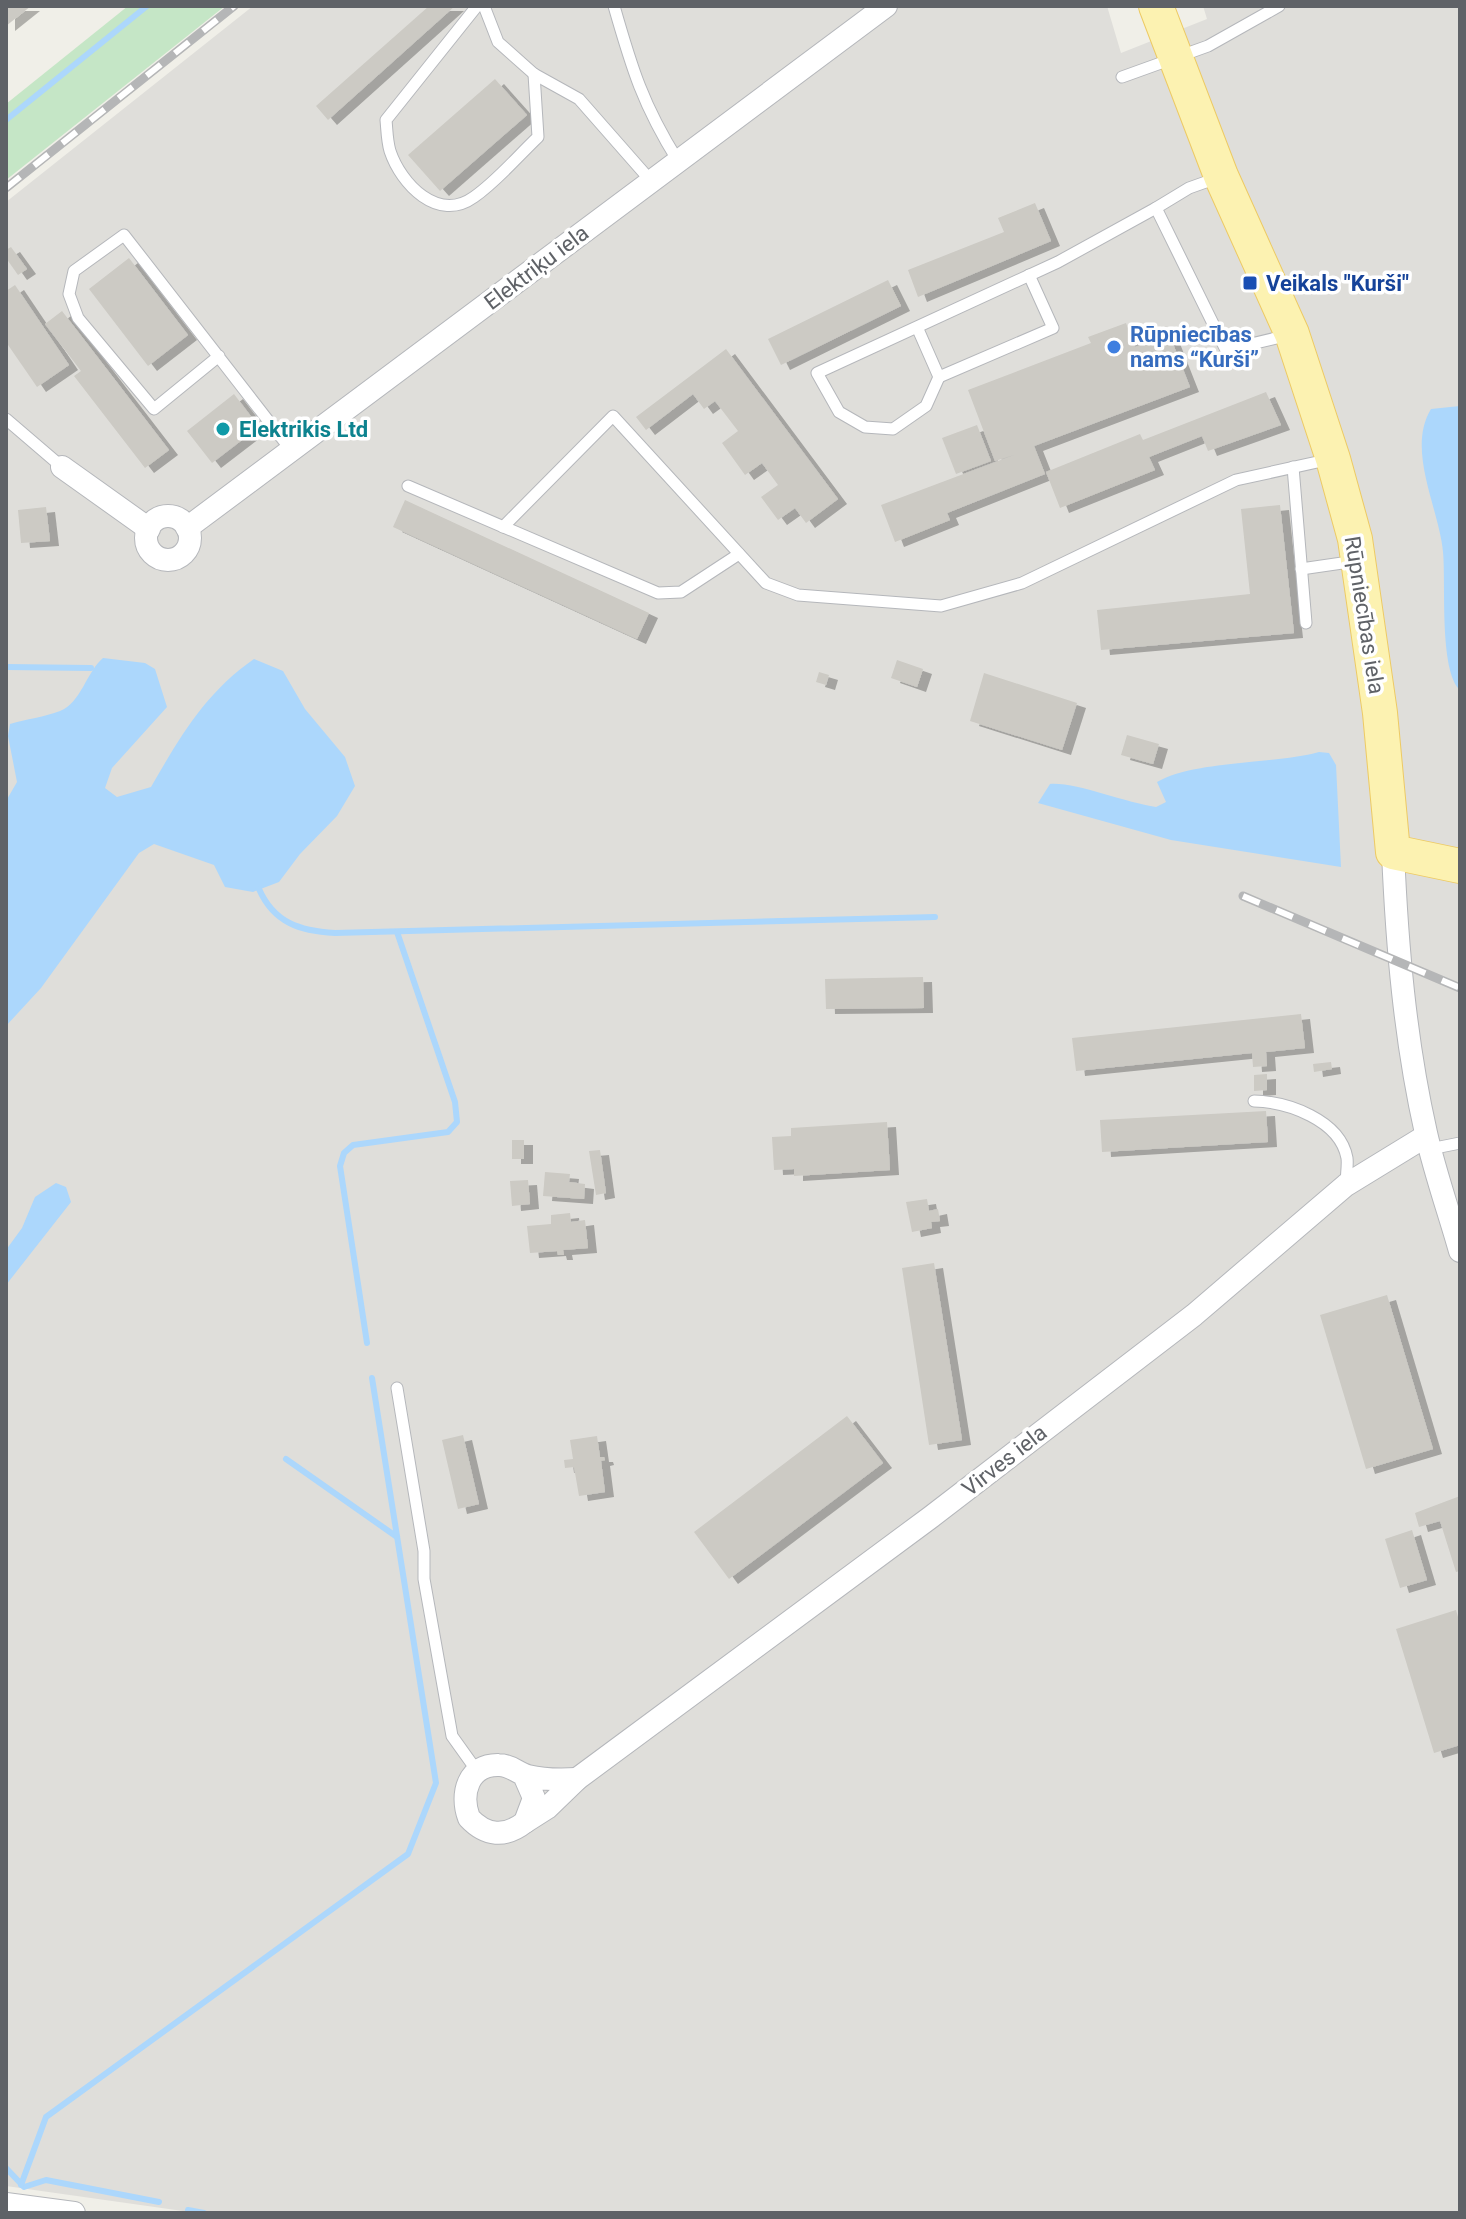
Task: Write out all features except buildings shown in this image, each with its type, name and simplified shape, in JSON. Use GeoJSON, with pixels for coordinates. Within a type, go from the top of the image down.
{"type":"FeatureCollection","features":[{"type":"Feature","properties":{"kind":"main road","name":"Rūpniecības iela"},"geometry":{"type":"LineString","coordinates":[[1156,6],[1221,176],[1292,334],[1333,459],[1358,560],[1380,713],[1393,852]]}},
{"type":"Feature","properties":{"kind":"main road"},"geometry":{"type":"LineString","coordinates":[[1393,852],[1460,866]]}},
{"type":"Feature","properties":{"kind":"street","name":"Elektriķu iela"},"geometry":{"type":"LineString","coordinates":[[62,467],[149,529],[150,550],[169,560],[187,549],[187,528],[886,6]]}},
{"type":"Feature","properties":{"kind":"street"},"geometry":{"type":"LineString","coordinates":[[149,529],[153,523],[167,517],[187,528]]}},
{"type":"Feature","properties":{"kind":"street","name":"Rūpniecības iela"},"geometry":{"type":"LineString","coordinates":[[1393,852],[1404,1006],[1428,1142],[1460,1251]]}},
{"type":"Feature","properties":{"kind":"street","name":"Virves iela"},"geometry":{"type":"LineString","coordinates":[[477,1771],[464,1793],[469,1818],[478,1827],[502,1834],[547,1808],[577,1779],[931,1517],[1194,1315],[1346,1185],[1428,1142]]}},
{"type":"Feature","properties":{"kind":"street"},"geometry":{"type":"LineString","coordinates":[[477,1771],[501,1764],[524,1775],[577,1779]]}},
{"type":"Feature","properties":{"kind":"street"},"geometry":{"type":"LineString","coordinates":[[524,1775],[534,1798],[525,1822]]}},
{"type":"Feature","properties":{"kind":"street"},"geometry":{"type":"LineString","coordinates":[[6,2204],[74,2213]]}},
{"type":"Feature","properties":{"kind":"lane"},"geometry":{"type":"LineString","coordinates":[[477,6],[386,120],[389,150],[405,180],[426,201],[441,206],[471,199],[538,137],[534,74]]}},
{"type":"Feature","properties":{"kind":"lane"},"geometry":{"type":"LineString","coordinates":[[484,6],[498,42],[534,74],[579,99],[651,181]]}},
{"type":"Feature","properties":{"kind":"lane"},"geometry":{"type":"LineString","coordinates":[[614,6],[633,74],[650,116],[678,161]]}},
{"type":"Feature","properties":{"kind":"lane"},"geometry":{"type":"LineString","coordinates":[[1122,77],[1178,59],[1279,6]]}},
{"type":"Feature","properties":{"kind":"lane"},"geometry":{"type":"LineString","coordinates":[[1029,275],[1053,328],[939,377],[926,406],[893,429],[865,427],[839,412],[817,373],[1029,275],[1189,188],[1221,176]]}},
{"type":"Feature","properties":{"kind":"lane"},"geometry":{"type":"LineString","coordinates":[[1156,208],[1226,350],[1292,334]]}},
{"type":"Feature","properties":{"kind":"lane"},"geometry":{"type":"LineString","coordinates":[[219,356],[154,409],[78,318],[69,294],[74,271],[124,235],[219,356],[291,450]]}},
{"type":"Feature","properties":{"kind":"lane"},"geometry":{"type":"LineString","coordinates":[[917,327],[939,377]]}},
{"type":"Feature","properties":{"kind":"lane"},"geometry":{"type":"LineString","coordinates":[[503,527],[613,416],[766,583],[798,595],[941,606],[1022,583],[1236,480],[1333,459]]}},
{"type":"Feature","properties":{"kind":"lane"},"geometry":{"type":"LineString","coordinates":[[6,419],[62,467]]}},
{"type":"Feature","properties":{"kind":"lane"},"geometry":{"type":"LineString","coordinates":[[1293,467],[1306,623]]}},
{"type":"Feature","properties":{"kind":"lane"},"geometry":{"type":"LineString","coordinates":[[408,486],[658,593],[681,592],[739,554]]}},
{"type":"Feature","properties":{"kind":"lane"},"geometry":{"type":"LineString","coordinates":[[1301,569],[1358,560]]}},
{"type":"Feature","properties":{"kind":"lane"},"geometry":{"type":"LineString","coordinates":[[1254,1101],[1273,1101],[1317,1119],[1335,1133],[1347,1156],[1346,1185]]}},
{"type":"Feature","properties":{"kind":"lane"},"geometry":{"type":"LineString","coordinates":[[1428,1142],[1460,1143]]}},
{"type":"Feature","properties":{"kind":"lane"},"geometry":{"type":"LineString","coordinates":[[397,1388],[424,1551],[424,1579],[452,1736],[477,1771]]}},
{"type":"Feature","properties":{"kind":"shaded area"},"geometry":{"type":"Polygon","coordinates":[[[253,6],[1107,6],[1121,53],[1207,19],[1203,6],[1460,6],[1460,2213],[197,2213],[6,2186],[6,202],[253,6]]]}},
{"type":"Feature","properties":{"kind":"green space"},"geometry":{"type":"Polygon","coordinates":[[[128,6],[225,6],[6,180],[6,104],[128,6]]]}},
{"type":"Feature","properties":{"kind":"water"},"geometry":{"type":"Polygon","coordinates":[[[1460,406],[1460,690],[1453,680],[1446,646],[1443,552],[1426,479],[1422,442],[1424,425],[1431,409],[1460,406]]]}},
{"type":"Feature","properties":{"kind":"water"},"geometry":{"type":"Polygon","coordinates":[[[103,658],[145,663],[155,669],[167,707],[112,768],[105,788],[117,797],[151,787],[183,733],[208,701],[254,659],[283,671],[305,709],[345,757],[355,786],[337,816],[300,854],[279,882],[253,892],[225,887],[214,865],[154,844],[139,853],[41,988],[6,1026],[6,801],[17,782],[8,736],[10,724],[67,707],[103,658]]]}},
{"type":"Feature","properties":{"kind":"water"},"geometry":{"type":"Polygon","coordinates":[[[1329,753],[1336,765],[1341,867],[1171,840],[1038,803],[1050,784],[1061,784],[1156,807],[1166,802],[1157,782],[1173,775],[1213,766],[1329,753]]]}},
{"type":"Feature","properties":{"kind":"water"},"geometry":{"type":"Polygon","coordinates":[[[56,1183],[66,1187],[71,1202],[6,1285],[6,1250],[22,1228],[35,1197],[56,1183]]]}},
{"type":"Feature","properties":{"kind":"waterway"},"geometry":{"type":"LineString","coordinates":[[6,120],[147,6]]}},
{"type":"Feature","properties":{"kind":"waterway"},"geometry":{"type":"LineString","coordinates":[[6,667],[91,668]]}},
{"type":"Feature","properties":{"kind":"waterway"},"geometry":{"type":"LineString","coordinates":[[259,889],[272,910],[290,923],[310,930],[335,933],[935,917]]}},
{"type":"Feature","properties":{"kind":"waterway"},"geometry":{"type":"LineString","coordinates":[[367,1343],[340,1166],[344,1153],[353,1145],[448,1132],[457,1122],[455,1102],[397,932]]}},
{"type":"Feature","properties":{"kind":"waterway"},"geometry":{"type":"LineString","coordinates":[[21,2185],[46,2117],[408,1854],[436,1783],[372,1378]]}},
{"type":"Feature","properties":{"kind":"waterway"},"geometry":{"type":"LineString","coordinates":[[286,1459],[397,1537]]}},
{"type":"Feature","properties":{"kind":"waterway"},"geometry":{"type":"LineString","coordinates":[[6,2168],[24,2187],[46,2180],[159,2202]]}},
{"type":"Feature","properties":{"kind":"waterway"},"geometry":{"type":"LineString","coordinates":[[188,2210],[204,2213]]}},
{"type":"Feature","properties":{"kind":"railway"},"geometry":{"type":"LineString","coordinates":[[6,188],[234,6]]}},
{"type":"Feature","properties":{"kind":"railway"},"geometry":{"type":"LineString","coordinates":[[1243,896],[1460,988]]}},
{"type":"Feature","properties":{"kind":"place","name":"Veikals \"Kurši\""},"geometry":{"type":"Point","coordinates":[1250,283]}},
{"type":"Feature","properties":{"kind":"place","name":"Rūpniecības nams “Kurši”"},"geometry":{"type":"Point","coordinates":[1114,347]}},
{"type":"Feature","properties":{"kind":"place","name":"Elektrikis Ltd"},"geometry":{"type":"Point","coordinates":[223,429]}}]}
